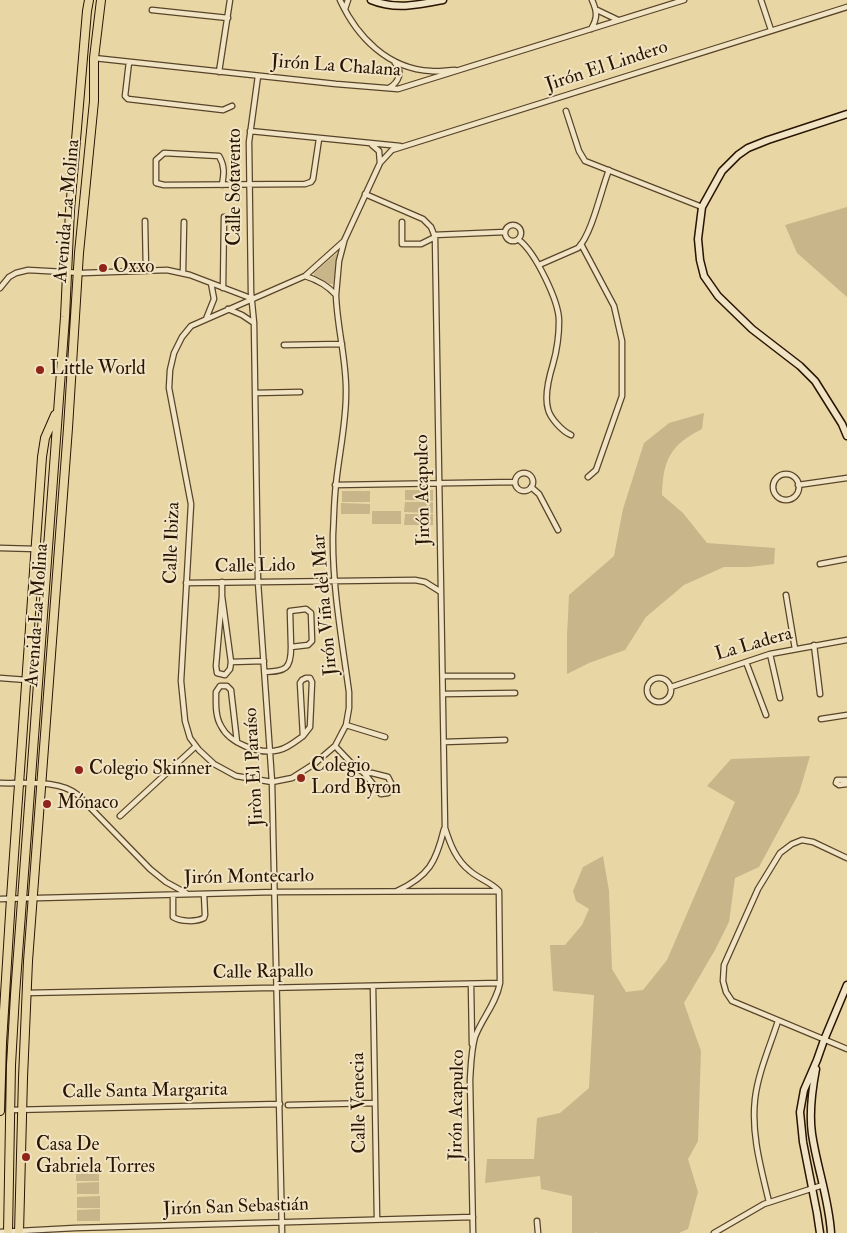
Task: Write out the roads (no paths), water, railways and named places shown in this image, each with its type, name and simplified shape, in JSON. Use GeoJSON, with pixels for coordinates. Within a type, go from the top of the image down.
{"type":"FeatureCollection","features":[{"type":"Feature","properties":{"kind":"main road","name":"Avenida La Molina"},"geometry":{"type":"LineString","coordinates":[[5,1232],[14,1004],[68,273],[72,190],[86,20],[90,0]]}},
{"type":"Feature","properties":{"kind":"main road","name":"Avenida La Molina"},"geometry":{"type":"LineString","coordinates":[[19,1232],[26,993],[78,274],[94,101],[94,58],[101,0]]}},
{"type":"Feature","properties":{"kind":"main road","name":"Avenida La Molina"},"geometry":{"type":"LineString","coordinates":[[0,1111],[2,1043],[18,783],[44,443],[46,433],[57,411]]}},
{"type":"Feature","properties":{"kind":"main road"},"geometry":{"type":"LineString","coordinates":[[52,480],[68,428]]}},
{"type":"Feature","properties":{"kind":"street"},"geometry":{"type":"LineString","coordinates":[[219,72],[230,0]]}},
{"type":"Feature","properties":{"kind":"street"},"geometry":{"type":"LineString","coordinates":[[340,0],[346,13],[362,36],[380,52],[394,61],[414,68],[432,71],[461,69]]}},
{"type":"Feature","properties":{"kind":"street"},"geometry":{"type":"LineString","coordinates":[[346,13],[345,7],[348,0]]}},
{"type":"Feature","properties":{"kind":"street"},"geometry":{"type":"LineString","coordinates":[[371,0],[387,5],[402,6],[417,6],[443,0]]}},
{"type":"Feature","properties":{"kind":"street"},"geometry":{"type":"LineString","coordinates":[[590,30],[596,19],[597,10],[592,0]]}},
{"type":"Feature","properties":{"kind":"street","name":"Jirón La Chalana"},"geometry":{"type":"LineString","coordinates":[[94,58],[387,89],[405,88],[684,0]]}},
{"type":"Feature","properties":{"kind":"street"},"geometry":{"type":"LineString","coordinates":[[761,0],[771,30]]}},
{"type":"Feature","properties":{"kind":"street","name":"Jirón El Lindero"},"geometry":{"type":"LineString","coordinates":[[380,163],[392,150],[847,7]]}},
{"type":"Feature","properties":{"kind":"street"},"geometry":{"type":"LineString","coordinates":[[152,10],[228,18]]}},
{"type":"Feature","properties":{"kind":"street"},"geometry":{"type":"LineString","coordinates":[[597,10],[619,21]]}},
{"type":"Feature","properties":{"kind":"street"},"geometry":{"type":"LineString","coordinates":[[387,89],[395,85],[400,77],[399,68],[394,61]]}},
{"type":"Feature","properties":{"kind":"street"},"geometry":{"type":"LineString","coordinates":[[129,62],[125,96],[128,100],[223,110],[232,106]]}},
{"type":"Feature","properties":{"kind":"street","name":"Calle Sotavento"},"geometry":{"type":"LineString","coordinates":[[253,299],[250,131],[258,76]]}},
{"type":"Feature","properties":{"kind":"street"},"geometry":{"type":"LineString","coordinates":[[566,111],[581,156],[588,162],[702,207]]}},
{"type":"Feature","properties":{"kind":"street"},"geometry":{"type":"LineString","coordinates":[[847,114],[748,148],[738,155],[722,171],[702,207],[698,239],[704,276],[723,302],[752,329],[800,366],[815,381],[842,424],[847,436]]}},
{"type":"Feature","properties":{"kind":"street"},"geometry":{"type":"LineString","coordinates":[[250,131],[372,145],[404,146]]}},
{"type":"Feature","properties":{"kind":"street"},"geometry":{"type":"LineString","coordinates":[[222,185],[223,164],[218,156],[164,153],[156,160],[156,183],[164,185],[222,185],[250,185],[305,184],[311,182],[319,139]]}},
{"type":"Feature","properties":{"kind":"street"},"geometry":{"type":"LineString","coordinates":[[344,241],[380,163],[379,151],[372,145]]}},
{"type":"Feature","properties":{"kind":"street"},"geometry":{"type":"LineString","coordinates":[[539,266],[578,248],[581,244],[588,230],[609,170]]}},
{"type":"Feature","properties":{"kind":"street"},"geometry":{"type":"LineString","coordinates":[[365,194],[420,217],[430,225],[435,236]]}},
{"type":"Feature","properties":{"kind":"street"},"geometry":{"type":"LineString","coordinates":[[223,288],[224,217]]}},
{"type":"Feature","properties":{"kind":"street"},"geometry":{"type":"LineString","coordinates":[[145,221],[146,270]]}},
{"type":"Feature","properties":{"kind":"street"},"geometry":{"type":"LineString","coordinates":[[183,272],[184,222]]}},
{"type":"Feature","properties":{"kind":"street"},"geometry":{"type":"LineString","coordinates":[[402,222],[402,244],[421,244],[435,236],[505,232],[511,225],[520,228],[522,234],[519,240],[513,242],[509,241],[505,232]]}},
{"type":"Feature","properties":{"kind":"street","name":"Jirón Acapulco"},"geometry":{"type":"LineString","coordinates":[[395,892],[413,884],[428,869],[438,854],[445,828],[435,236]]}},
{"type":"Feature","properties":{"kind":"street"},"geometry":{"type":"LineString","coordinates":[[519,240],[539,266],[546,279],[559,319],[548,389],[548,410],[558,425],[570,435]]}},
{"type":"Feature","properties":{"kind":"street","name":"Calle Ibiza"},"geometry":{"type":"LineString","coordinates":[[272,782],[251,780],[227,772],[214,764],[190,738],[184,721],[181,681],[190,504],[169,388],[170,370],[174,353],[182,337],[191,326],[305,276],[344,241]]}},
{"type":"Feature","properties":{"kind":"street","name":"Jirón Viña del Mar"},"geometry":{"type":"LineString","coordinates":[[272,782],[292,778],[314,764],[335,746],[346,725],[349,708],[349,692],[335,580],[333,545],[336,485],[346,392],[336,295],[339,261],[344,241]]}},
{"type":"Feature","properties":{"kind":"street"},"geometry":{"type":"LineString","coordinates":[[581,244],[614,306],[622,341],[622,396],[596,470],[588,477]]}},
{"type":"Feature","properties":{"kind":"street"},"geometry":{"type":"LineString","coordinates":[[0,288],[9,277],[28,270],[78,274],[172,270],[183,272],[253,299]]}},
{"type":"Feature","properties":{"kind":"street"},"geometry":{"type":"LineString","coordinates":[[305,276],[328,286],[336,295]]}},
{"type":"Feature","properties":{"kind":"street"},"geometry":{"type":"LineString","coordinates":[[206,318],[214,299],[211,283]]}},
{"type":"Feature","properties":{"kind":"street","name":"Jiròn El Paraíso"},"geometry":{"type":"LineString","coordinates":[[253,299],[258,582],[272,782],[282,1233]]}},
{"type":"Feature","properties":{"kind":"street"},"geometry":{"type":"LineString","coordinates":[[228,309],[254,323]]}},
{"type":"Feature","properties":{"kind":"street"},"geometry":{"type":"LineString","coordinates":[[284,345],[342,344]]}},
{"type":"Feature","properties":{"kind":"street"},"geometry":{"type":"LineString","coordinates":[[255,393],[300,392]]}},
{"type":"Feature","properties":{"kind":"street"},"geometry":{"type":"LineString","coordinates":[[526,473],[532,479],[531,487],[526,491],[521,491],[514,482],[518,475],[526,473]]}},
{"type":"Feature","properties":{"kind":"street"},"geometry":{"type":"LineString","coordinates":[[783,475],[791,476],[798,485],[797,494],[790,500],[778,498],[773,490],[776,479],[783,475]]}},
{"type":"Feature","properties":{"kind":"street"},"geometry":{"type":"LineString","coordinates":[[798,485],[847,478]]}},
{"type":"Feature","properties":{"kind":"street"},"geometry":{"type":"LineString","coordinates":[[336,485],[514,482]]}},
{"type":"Feature","properties":{"kind":"street"},"geometry":{"type":"LineString","coordinates":[[531,487],[538,494],[558,530]]}},
{"type":"Feature","properties":{"kind":"street"},"geometry":{"type":"LineString","coordinates":[[0,548],[36,549]]}},
{"type":"Feature","properties":{"kind":"street"},"geometry":{"type":"LineString","coordinates":[[820,564],[847,559]]}},
{"type":"Feature","properties":{"kind":"street","name":"Calle Lido"},"geometry":{"type":"LineString","coordinates":[[186,583],[415,580],[425,582],[441,592]]}},
{"type":"Feature","properties":{"kind":"street"},"geometry":{"type":"LineString","coordinates":[[222,582],[216,666],[218,673],[225,675],[231,662],[222,596]]}},
{"type":"Feature","properties":{"kind":"street"},"geometry":{"type":"LineString","coordinates":[[786,595],[795,648]]}},
{"type":"Feature","properties":{"kind":"street"},"geometry":{"type":"LineString","coordinates":[[265,672],[281,672],[286,668],[291,657],[290,611],[309,610],[311,613],[312,641],[308,645],[291,647]]}},
{"type":"Feature","properties":{"kind":"street","name":"La Ladera"},"geometry":{"type":"LineString","coordinates":[[671,687],[770,654],[814,644],[847,640]]}},
{"type":"Feature","properties":{"kind":"street"},"geometry":{"type":"LineString","coordinates":[[814,644],[820,694]]}},
{"type":"Feature","properties":{"kind":"street"},"geometry":{"type":"LineString","coordinates":[[770,654],[780,698]]}},
{"type":"Feature","properties":{"kind":"street"},"geometry":{"type":"LineString","coordinates":[[231,662],[264,661]]}},
{"type":"Feature","properties":{"kind":"street"},"geometry":{"type":"LineString","coordinates":[[746,662],[766,715]]}},
{"type":"Feature","properties":{"kind":"street"},"geometry":{"type":"LineString","coordinates":[[0,678],[27,680],[39,670]]}},
{"type":"Feature","properties":{"kind":"street"},"geometry":{"type":"LineString","coordinates":[[443,676],[512,676]]}},
{"type":"Feature","properties":{"kind":"street"},"geometry":{"type":"LineString","coordinates":[[237,742],[231,690],[227,686],[220,686],[216,692],[218,718],[224,731],[237,742],[246,746],[279,750],[303,736],[310,727],[312,682],[310,678],[302,680],[300,683],[303,736]]}},
{"type":"Feature","properties":{"kind":"street"},"geometry":{"type":"LineString","coordinates":[[656,679],[665,680],[671,687],[670,696],[663,702],[654,700],[648,693],[649,684],[656,679]]}},
{"type":"Feature","properties":{"kind":"street"},"geometry":{"type":"LineString","coordinates":[[443,694],[515,693]]}},
{"type":"Feature","properties":{"kind":"street"},"geometry":{"type":"LineString","coordinates":[[821,719],[847,715]]}},
{"type":"Feature","properties":{"kind":"street"},"geometry":{"type":"LineString","coordinates":[[346,725],[385,737]]}},
{"type":"Feature","properties":{"kind":"street"},"geometry":{"type":"LineString","coordinates":[[444,742],[505,740]]}},
{"type":"Feature","properties":{"kind":"street"},"geometry":{"type":"LineString","coordinates":[[120,816],[196,746]]}},
{"type":"Feature","properties":{"kind":"street"},"geometry":{"type":"LineString","coordinates":[[335,746],[354,766],[364,773],[381,794],[388,793],[391,783],[388,777],[364,773]]}},
{"type":"Feature","properties":{"kind":"street"},"geometry":{"type":"LineString","coordinates":[[847,780],[840,779],[836,783],[839,786],[847,784]]}},
{"type":"Feature","properties":{"kind":"street"},"geometry":{"type":"LineString","coordinates":[[0,783],[60,785],[74,791],[150,870],[187,894]]}},
{"type":"Feature","properties":{"kind":"street","name":"Jirón Acapulco"},"geometry":{"type":"LineString","coordinates":[[445,828],[451,847],[459,860],[470,872],[499,891],[500,984],[497,996],[476,1036],[472,1050],[470,1080],[473,1233]]}},
{"type":"Feature","properties":{"kind":"street"},"geometry":{"type":"LineString","coordinates":[[847,858],[813,842],[802,840],[792,844],[780,853],[758,889],[724,965],[723,981],[726,992],[732,1001],[847,1049]]}},
{"type":"Feature","properties":{"kind":"street","name":"Jirón Montecarlo"},"geometry":{"type":"LineString","coordinates":[[0,899],[275,892],[499,891]]}},
{"type":"Feature","properties":{"kind":"street"},"geometry":{"type":"LineString","coordinates":[[173,895],[173,917],[179,920],[199,920],[205,916],[204,894]]}},
{"type":"Feature","properties":{"kind":"street"},"geometry":{"type":"LineString","coordinates":[[471,984],[472,1050]]}},
{"type":"Feature","properties":{"kind":"street","name":"Calle Rapallo"},"geometry":{"type":"LineString","coordinates":[[26,993],[500,984]]}},
{"type":"Feature","properties":{"kind":"street"},"geometry":{"type":"LineString","coordinates":[[820,1233],[803,1142],[800,1112],[804,1090],[847,985]]}},
{"type":"Feature","properties":{"kind":"street","name":"Calle Venecia"},"geometry":{"type":"LineString","coordinates":[[373,986],[378,1219]]}},
{"type":"Feature","properties":{"kind":"street"},"geometry":{"type":"LineString","coordinates":[[769,1202],[760,1164],[754,1114],[759,1081],[778,1021]]}},
{"type":"Feature","properties":{"kind":"street"},"geometry":{"type":"LineString","coordinates":[[817,1060],[813,1088],[812,1133],[828,1209],[831,1233]]}},
{"type":"Feature","properties":{"kind":"street"},"geometry":{"type":"LineString","coordinates":[[288,1104],[375,1102]]}},
{"type":"Feature","properties":{"kind":"street","name":"Calle Santa Margarita"},"geometry":{"type":"LineString","coordinates":[[11,1110],[280,1104]]}},
{"type":"Feature","properties":{"kind":"street"},"geometry":{"type":"LineString","coordinates":[[715,1233],[752,1210],[769,1202],[823,1185]]}},
{"type":"Feature","properties":{"kind":"street","name":"Jirón San Sebastián"},"geometry":{"type":"LineString","coordinates":[[5,1232],[473,1217]]}},
{"type":"Feature","properties":{"kind":"street"},"geometry":{"type":"LineString","coordinates":[[537,1221],[538,1233]]}},
{"type":"Feature","properties":{"kind":"place","name":"Oxxo"},"geometry":{"type":"Point","coordinates":[103,268]}},
{"type":"Feature","properties":{"kind":"place","name":"Little World"},"geometry":{"type":"Point","coordinates":[40,370]}},
{"type":"Feature","properties":{"kind":"place","name":"Colegio Skinner"},"geometry":{"type":"Point","coordinates":[79,770]}},
{"type":"Feature","properties":{"kind":"place","name":"Colegio Lord Byron"},"geometry":{"type":"Point","coordinates":[301,778]}},
{"type":"Feature","properties":{"kind":"place","name":"Mónaco"},"geometry":{"type":"Point","coordinates":[47,804]}},
{"type":"Feature","properties":{"kind":"place","name":"Casa De Gabriela Torres"},"geometry":{"type":"Point","coordinates":[26,1157]}}]}
